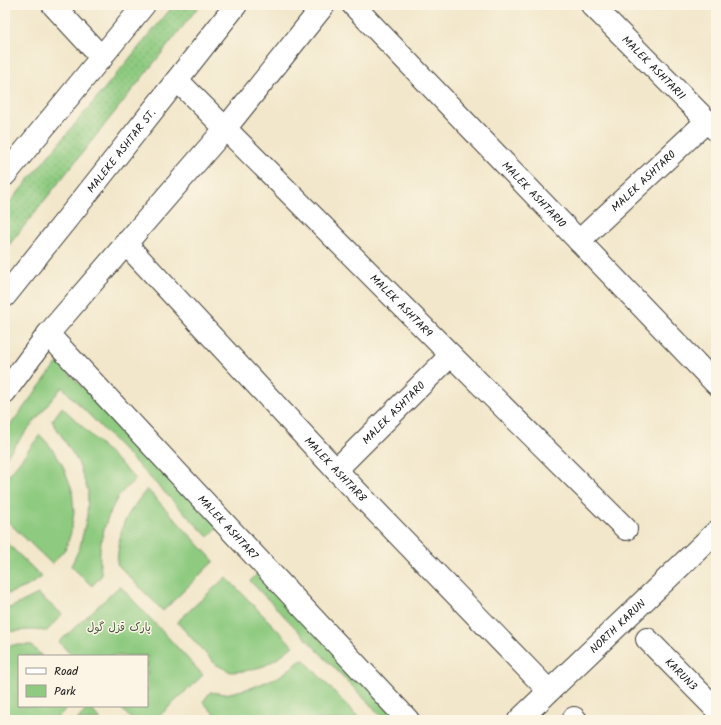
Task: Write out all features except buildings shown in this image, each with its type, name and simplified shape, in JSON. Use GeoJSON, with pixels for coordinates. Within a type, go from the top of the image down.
{"type":"FeatureCollection","features":[{"type":"Feature","properties":{"kind":"street"},"geometry":{"type":"LineString","coordinates":[[53,5],[102,58]]}},
{"type":"Feature","properties":{"kind":"street"},"geometry":{"type":"LineString","coordinates":[[5,175],[144,5]]}},
{"type":"Feature","properties":{"kind":"street","name":"MALEKE ASHTAR ST."},"geometry":{"type":"LineString","coordinates":[[5,296],[236,5]]}},
{"type":"Feature","properties":{"kind":"street"},"geometry":{"type":"LineString","coordinates":[[5,392],[48,334],[225,129],[324,5]]}},
{"type":"Feature","properties":{"kind":"street","name":"MALEK ASHTAR10"},"geometry":{"type":"LineString","coordinates":[[353,5],[716,384]]}},
{"type":"Feature","properties":{"kind":"street","name":"MALEK ASHTAR11"},"geometry":{"type":"LineString","coordinates":[[592,5],[712,126]]}},
{"type":"Feature","properties":{"kind":"street","name":"MALEK ASHTAR9"},"geometry":{"type":"LineString","coordinates":[[176,80],[626,529]]}},
{"type":"Feature","properties":{"kind":"street","name":"MALEK ASHTAR0"},"geometry":{"type":"LineString","coordinates":[[578,241],[712,126]]}},
{"type":"Feature","properties":{"kind":"street","name":"MALEK ASHTAR8"},"geometry":{"type":"LineString","coordinates":[[125,244],[336,470],[549,691]]}},
{"type":"Feature","properties":{"kind":"street","name":"MALEK ASHTAR7"},"geometry":{"type":"LineString","coordinates":[[48,334],[408,720]]}},
{"type":"Feature","properties":{"kind":"street","name":"MALEK ASHTAR0"},"geometry":{"type":"LineString","coordinates":[[336,470],[451,356]]}},
{"type":"Feature","properties":{"kind":"street","name":"NORTH KARUN"},"geometry":{"type":"LineString","coordinates":[[519,720],[714,538]]}},
{"type":"Feature","properties":{"kind":"street","name":"KARUN3"},"geometry":{"type":"LineString","coordinates":[[647,639],[716,709]]}},
{"type":"Feature","properties":{"kind":"green space"},"geometry":{"type":"Polygon","coordinates":[[[174,5],[200,5],[5,250],[5,208],[174,5]]]}},
{"type":"Feature","properties":{"kind":"green space"},"geometry":{"type":"Polygon","coordinates":[[[58,362],[218,527],[208,537],[62,387],[5,458],[5,432],[58,362]]]}},
{"type":"Feature","properties":{"kind":"green space"},"geometry":{"type":"Polygon","coordinates":[[[62,407],[136,479],[118,497],[109,515],[102,535],[100,565],[102,575],[92,586],[71,566],[80,547],[87,516],[88,491],[78,462],[52,421],[62,407]]]}},
{"type":"Feature","properties":{"kind":"green space"},"geometry":{"type":"Polygon","coordinates":[[[40,435],[50,446],[62,464],[72,489],[74,512],[71,532],[66,548],[52,564],[5,519],[5,480],[40,435]]]}},
{"type":"Feature","properties":{"kind":"green space","name":"پارک قزل گول"},"geometry":{"type":"Polygon","coordinates":[[[147,489],[214,561],[163,611],[117,564],[120,540],[127,517],[147,489]]]}},
{"type":"Feature","properties":{"kind":"green space"},"geometry":{"type":"Polygon","coordinates":[[[5,541],[42,577],[26,587],[5,595],[5,541]]]}},
{"type":"Feature","properties":{"kind":"green space"},"geometry":{"type":"Polygon","coordinates":[[[260,571],[404,720],[385,720],[250,581],[260,571]]]}},
{"type":"Feature","properties":{"kind":"green space","name":"پارک قزل گول"},"geometry":{"type":"Polygon","coordinates":[[[226,577],[293,646],[278,658],[264,666],[245,671],[231,672],[215,664],[177,622],[226,577]]]}},
{"type":"Feature","properties":{"kind":"green space","name":"پارک قزل گول"},"geometry":{"type":"Polygon","coordinates":[[[120,586],[203,675],[155,720],[132,720],[120,707],[148,707],[148,655],[71,655],[59,642],[120,586]]]}},
{"type":"Feature","properties":{"kind":"green space","name":"پارک قزل گول"},"geometry":{"type":"Polygon","coordinates":[[[38,594],[62,614],[47,631],[30,630],[5,632],[5,609],[38,594]]]}},
{"type":"Feature","properties":{"kind":"green space"},"geometry":{"type":"Polygon","coordinates":[[[12,645],[31,645],[41,655],[18,655],[18,707],[68,707],[55,720],[9,720],[5,716],[5,647],[12,645]]]}},
{"type":"Feature","properties":{"kind":"green space"},"geometry":{"type":"Polygon","coordinates":[[[303,659],[361,720],[220,720],[203,702],[210,692],[225,694],[251,688],[280,676],[303,659]]]}},
{"type":"Feature","properties":{"kind":"green space"},"geometry":{"type":"Polygon","coordinates":[[[89,707],[101,720],[77,720],[89,707]]]}}]}
